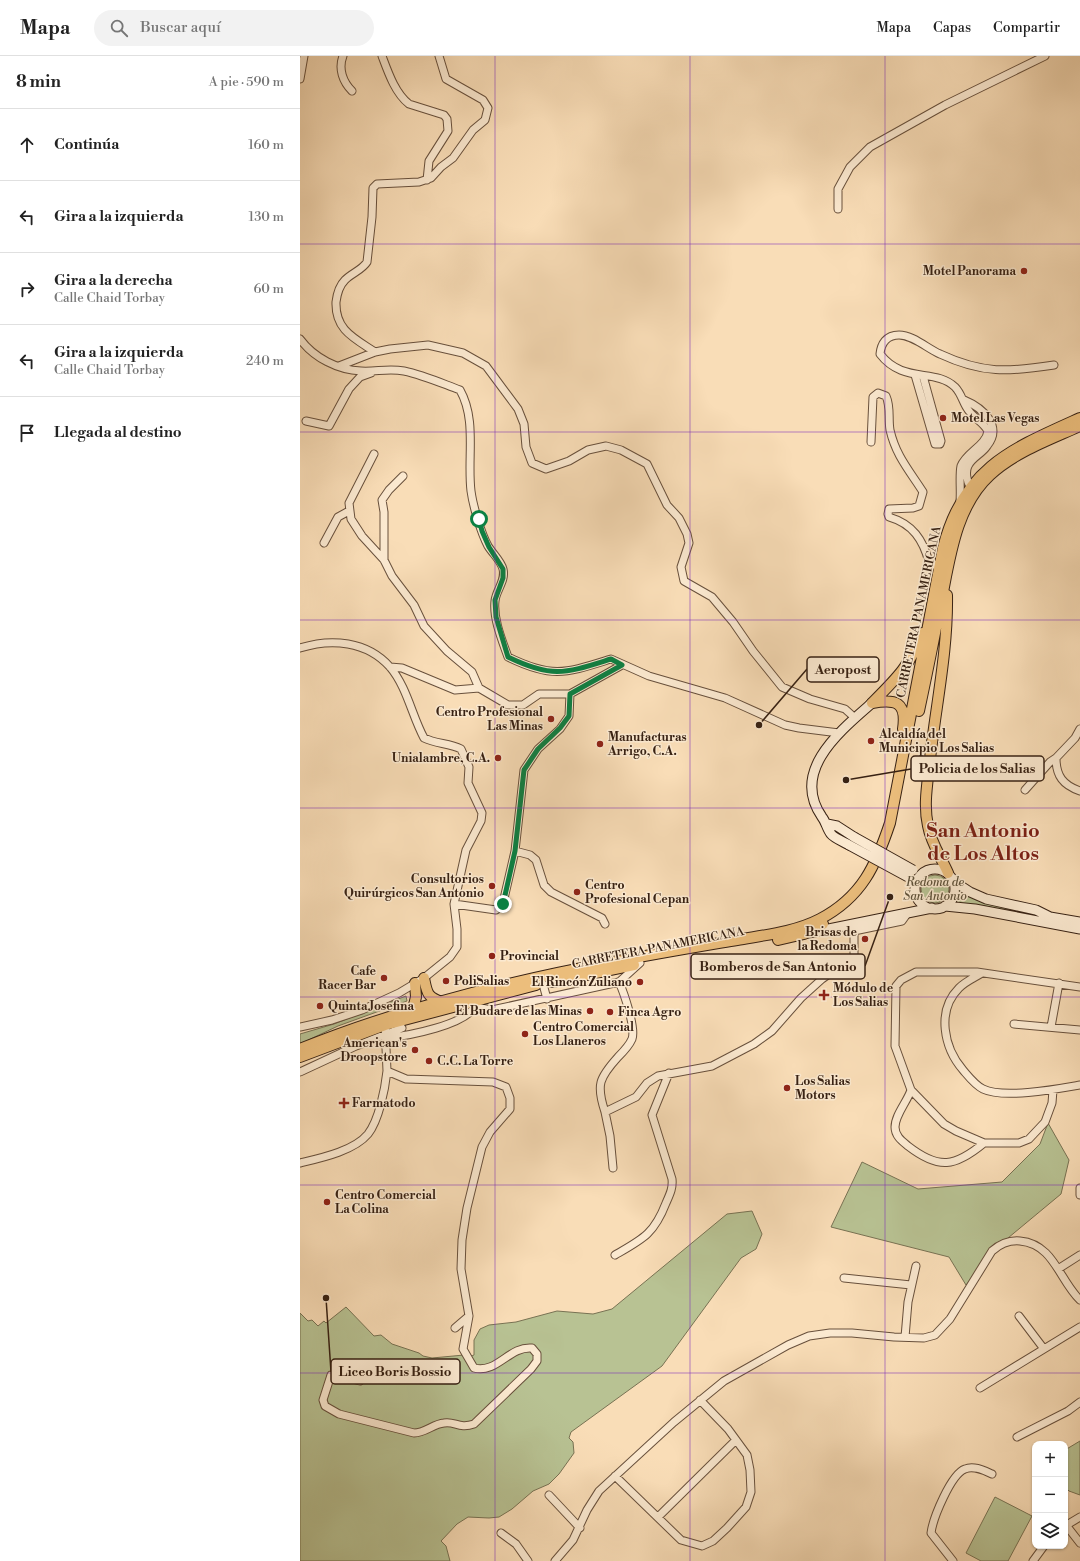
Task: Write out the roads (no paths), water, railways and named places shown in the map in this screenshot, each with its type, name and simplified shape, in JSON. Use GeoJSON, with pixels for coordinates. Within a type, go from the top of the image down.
{"type":"FeatureCollection","features":[{"type":"Feature","properties":{"kind":"main road","name":"CARRETERA PANAMERICANA"},"geometry":{"type":"LineString","coordinates":[[300,1049],[345,1031],[413,1009],[481,990],[612,962],[780,932],[820,919],[848,900],[871,872],[883,845],[890,822],[948,528],[970,486],[989,467],[1038,436],[1080,418]]}},
{"type":"Feature","properties":{"kind":"main road","name":"CARRETERA PANAMERICANA"},"geometry":{"type":"LineString","coordinates":[[300,1057],[385,1033],[476,1003],[543,984],[640,964],[804,934],[846,909],[863,894],[878,872],[888,851],[953,544],[961,520],[978,488],[989,476],[1016,456],[1080,426]]}},
{"type":"Feature","properties":{"kind":"main road"},"geometry":{"type":"LineString","coordinates":[[947,573],[948,623],[936,709],[926,804],[928,826],[934,846],[951,877]]}},
{"type":"Feature","properties":{"kind":"main road"},"geometry":{"type":"LineString","coordinates":[[872,703],[900,676],[917,648],[935,597]]}},
{"type":"Feature","properties":{"kind":"main road"},"geometry":{"type":"LineString","coordinates":[[872,703],[888,700],[894,701],[902,709],[904,719],[901,738],[902,758]]}},
{"type":"Feature","properties":{"kind":"main road"},"geometry":{"type":"LineString","coordinates":[[420,981],[432,999],[442,1002]]}},
{"type":"Feature","properties":{"kind":"main road"},"geometry":{"type":"LineString","coordinates":[[413,1009],[420,981]]}},
{"type":"Feature","properties":{"kind":"street"},"geometry":{"type":"LineString","coordinates":[[300,79],[304,56]]}},
{"type":"Feature","properties":{"kind":"street"},"geometry":{"type":"LineString","coordinates":[[343,56],[341,63],[342,75],[347,86],[352,91]]}},
{"type":"Feature","properties":{"kind":"street"},"geometry":{"type":"LineString","coordinates":[[382,56],[399,95],[404,100],[417,107],[444,115],[447,119],[448,131],[429,161],[427,180]]}},
{"type":"Feature","properties":{"kind":"street"},"geometry":{"type":"LineString","coordinates":[[375,352],[352,337],[342,327],[336,313],[337,294],[344,281],[367,262],[372,217],[373,188],[377,184],[427,180],[453,158],[473,130],[485,120],[488,112],[487,104],[483,100],[446,79],[439,56]]}},
{"type":"Feature","properties":{"kind":"street"},"geometry":{"type":"LineString","coordinates":[[838,209],[838,189],[850,167],[870,147],[945,105],[1045,56]]}},
{"type":"Feature","properties":{"kind":"street"},"geometry":{"type":"LineString","coordinates":[[960,504],[961,467],[966,458],[985,439],[988,431],[982,422],[968,411],[964,400],[955,387],[946,381],[915,375],[895,368],[886,362],[880,354],[881,345],[888,337],[899,335],[913,340],[939,354],[977,369],[1017,371],[1054,365]]}},
{"type":"Feature","properties":{"kind":"street"},"geometry":{"type":"LineString","coordinates":[[300,339],[317,357],[339,366],[361,371],[384,369],[418,375],[460,390],[466,402],[469,417],[472,492],[482,531],[489,547],[503,569],[503,578],[495,600],[496,617],[508,657],[523,664],[544,670],[563,673],[611,659],[649,676],[725,698],[785,725],[839,733]]}},
{"type":"Feature","properties":{"kind":"street"},"geometry":{"type":"LineString","coordinates":[[339,366],[375,352],[428,345],[463,353],[486,366],[518,409],[524,424],[526,448],[532,463],[546,469],[569,461],[588,450],[606,446],[621,450],[647,464],[667,505],[679,518],[687,534],[689,543],[681,567],[684,581],[712,597],[733,622],[753,652],[782,687],[810,699],[845,709],[855,718]]}},
{"type":"Feature","properties":{"kind":"street"},"geometry":{"type":"LineString","coordinates":[[306,420],[329,426],[346,394],[360,377],[384,369]]}},
{"type":"Feature","properties":{"kind":"street"},"geometry":{"type":"LineString","coordinates":[[915,375],[935,444],[940,444],[941,441],[923,376]]}},
{"type":"Feature","properties":{"kind":"street"},"geometry":{"type":"LineString","coordinates":[[871,442],[873,397],[878,393],[886,396],[889,403],[890,428],[895,447],[902,462],[923,492],[918,506],[913,508],[889,509],[889,518],[904,523],[918,537],[924,545],[928,562],[934,565],[940,563]]}},
{"type":"Feature","properties":{"kind":"street"},"geometry":{"type":"LineString","coordinates":[[964,400],[975,405],[987,415],[994,430],[987,447],[971,460],[967,467],[967,478],[970,486]]}},
{"type":"Feature","properties":{"kind":"street"},"geometry":{"type":"LineString","coordinates":[[374,454],[348,503],[351,519],[362,536],[384,560],[392,576],[414,605],[424,626],[447,651],[472,672],[479,688]]}},
{"type":"Feature","properties":{"kind":"street"},"geometry":{"type":"LineString","coordinates":[[384,560],[384,512],[382,500],[389,490],[403,476]]}},
{"type":"Feature","properties":{"kind":"street"},"geometry":{"type":"LineString","coordinates":[[324,543],[338,518],[349,511]]}},
{"type":"Feature","properties":{"kind":"street"},"geometry":{"type":"LineString","coordinates":[[300,648],[325,642],[346,643],[365,649],[390,667],[410,704],[424,738],[435,743],[447,744],[461,749],[469,767],[468,783],[482,813],[481,821],[466,850],[454,904],[457,929],[457,947],[450,957],[420,981],[399,993],[362,1010],[332,1020],[300,1027]]}},
{"type":"Feature","properties":{"kind":"street"},"geometry":{"type":"LineString","coordinates":[[390,667],[402,668],[454,690],[479,688],[508,705],[515,706],[523,705],[539,694],[570,694],[622,665]]}},
{"type":"Feature","properties":{"kind":"street"},"geometry":{"type":"LineString","coordinates":[[454,904],[496,910],[503,904],[515,851],[524,770],[538,749],[560,728],[569,716],[570,694]]}},
{"type":"Feature","properties":{"kind":"street"},"geometry":{"type":"LineString","coordinates":[[872,703],[839,733],[820,757],[813,778],[814,801],[831,834],[852,841],[910,873],[916,883]]}},
{"type":"Feature","properties":{"kind":"street"},"geometry":{"type":"LineString","coordinates":[[1025,790],[1050,762],[1078,739],[1080,729]]}},
{"type":"Feature","properties":{"kind":"street"},"geometry":{"type":"LineString","coordinates":[[1056,758],[1056,768],[1060,779],[1069,787],[1080,792]]}},
{"type":"Feature","properties":{"kind":"street"},"geometry":{"type":"LineString","coordinates":[[515,851],[530,855],[536,860],[544,885],[551,892],[602,918],[605,924]]}},
{"type":"Feature","properties":{"kind":"street"},"geometry":{"type":"LineString","coordinates":[[910,873],[933,869],[941,870],[970,892],[986,899],[1036,910],[1050,917],[1080,922]]}},
{"type":"Feature","properties":{"kind":"street"},"geometry":{"type":"LineString","coordinates":[[907,914],[914,902],[916,883],[919,876],[925,871]]}},
{"type":"Feature","properties":{"kind":"street"},"geometry":{"type":"LineString","coordinates":[[945,906],[950,903],[955,892],[951,877]]}},
{"type":"Feature","properties":{"kind":"street"},"geometry":{"type":"LineString","coordinates":[[916,894],[919,901],[932,908]]}},
{"type":"Feature","properties":{"kind":"street"},"geometry":{"type":"LineString","coordinates":[[804,934],[853,928],[945,906],[975,909],[1080,929]]}},
{"type":"Feature","properties":{"kind":"street"},"geometry":{"type":"LineString","coordinates":[[605,1112],[636,1097],[647,1083],[658,1076],[712,1066],[754,1044],[772,1031],[806,993],[822,979],[854,956],[853,928]]}},
{"type":"Feature","properties":{"kind":"street"},"geometry":{"type":"LineString","coordinates":[[300,1072],[385,1033],[419,1034],[443,1026],[460,1018],[476,1003],[492,1010],[619,982],[640,964]]}},
{"type":"Feature","properties":{"kind":"street"},"geometry":{"type":"LineString","coordinates":[[1053,1090],[1052,1103],[1045,1122],[1029,1139],[1019,1143],[984,1144],[944,1124],[911,1090],[896,1046],[896,986],[901,980],[916,972],[982,973],[1080,987]]}},
{"type":"Feature","properties":{"kind":"street"},"geometry":{"type":"LineString","coordinates":[[982,973],[966,982],[958,989],[949,1002],[945,1032],[949,1050],[954,1060],[975,1083],[984,1089],[1011,1093],[1053,1090],[1080,1085]]}},
{"type":"Feature","properties":{"kind":"street"},"geometry":{"type":"LineString","coordinates":[[614,1168],[610,1136],[605,1112],[599,1094],[601,1082],[611,1065],[632,1039],[633,1031],[619,982]]}},
{"type":"Feature","properties":{"kind":"street"},"geometry":{"type":"LineString","coordinates":[[1051,1027],[1059,983]]}},
{"type":"Feature","properties":{"kind":"street"},"geometry":{"type":"LineString","coordinates":[[543,984],[547,999]]}},
{"type":"Feature","properties":{"kind":"street"},"geometry":{"type":"LineString","coordinates":[[1014,1024],[1080,1030]]}},
{"type":"Feature","properties":{"kind":"street"},"geometry":{"type":"LineString","coordinates":[[300,1067],[330,1053],[402,1028]]}},
{"type":"Feature","properties":{"kind":"street"},"geometry":{"type":"LineString","coordinates":[[300,1163],[350,1147],[368,1134],[385,1091],[387,1071],[385,1033]]}},
{"type":"Feature","properties":{"kind":"street"},"geometry":{"type":"LineString","coordinates":[[360,1381],[331,1375],[323,1400],[326,1406],[339,1414],[414,1433],[421,1433],[444,1422],[465,1427],[474,1424],[531,1369],[537,1361],[537,1354],[532,1348],[525,1347],[518,1349],[488,1369],[474,1368],[463,1349],[469,1316],[462,1269],[462,1240],[467,1208],[482,1147],[490,1132],[510,1109],[510,1098],[506,1087],[494,1082],[406,1079],[387,1071]]}},
{"type":"Feature","properties":{"kind":"street"},"geometry":{"type":"LineString","coordinates":[[615,1255],[643,1239],[654,1227],[659,1221],[673,1187],[672,1179],[652,1115],[669,1073]]}},
{"type":"Feature","properties":{"kind":"street"},"geometry":{"type":"LineString","coordinates":[[911,1090],[896,1120],[896,1132],[898,1138],[922,1156],[932,1161],[950,1163],[969,1156],[984,1144]]}},
{"type":"Feature","properties":{"kind":"street"},"geometry":{"type":"LineString","coordinates":[[1080,1188],[1080,1195]]}},
{"type":"Feature","properties":{"kind":"street"},"geometry":{"type":"LineString","coordinates":[[555,1561],[566,1550],[580,1528],[593,1500],[616,1476],[700,1400],[724,1381],[788,1345],[809,1336],[830,1333],[924,1338],[936,1335],[942,1330],[992,1251],[998,1246],[1014,1240],[1028,1242],[1043,1249],[1080,1300]]}},
{"type":"Feature","properties":{"kind":"street"},"geometry":{"type":"LineString","coordinates":[[1058,1269],[1080,1255]]}},
{"type":"Feature","properties":{"kind":"street"},"geometry":{"type":"LineString","coordinates":[[905,1337],[916,1266]]}},
{"type":"Feature","properties":{"kind":"street"},"geometry":{"type":"LineString","coordinates":[[844,1278],[912,1285]]}},
{"type":"Feature","properties":{"kind":"street"},"geometry":{"type":"LineString","coordinates":[[455,1328],[469,1316]]}},
{"type":"Feature","properties":{"kind":"street"},"geometry":{"type":"LineString","coordinates":[[1019,1316],[1044,1348]]}},
{"type":"Feature","properties":{"kind":"street"},"geometry":{"type":"LineString","coordinates":[[980,1388],[1080,1327]]}},
{"type":"Feature","properties":{"kind":"street"},"geometry":{"type":"LineString","coordinates":[[616,1476],[681,1540],[702,1546],[713,1541],[728,1528],[746,1507],[751,1492],[750,1470],[747,1455],[736,1440],[700,1400]]}},
{"type":"Feature","properties":{"kind":"street"},"geometry":{"type":"LineString","coordinates":[[1017,1437],[1068,1411],[1080,1402]]}},
{"type":"Feature","properties":{"kind":"street"},"geometry":{"type":"LineString","coordinates":[[658,1517],[736,1440]]}},
{"type":"Feature","properties":{"kind":"street"},"geometry":{"type":"LineString","coordinates":[[952,1561],[931,1533],[932,1524],[944,1498],[960,1472],[971,1467],[992,1474]]}},
{"type":"Feature","properties":{"kind":"street"},"geometry":{"type":"LineString","coordinates":[[550,1495],[580,1528]]}},
{"type":"Feature","properties":{"kind":"street"},"geometry":{"type":"LineString","coordinates":[[1068,1523],[1080,1517]]}},
{"type":"Feature","properties":{"kind":"street"},"geometry":{"type":"LineString","coordinates":[[1068,1529],[1080,1543]]}},
{"type":"Feature","properties":{"kind":"street"},"geometry":{"type":"LineString","coordinates":[[501,1533],[516,1544],[528,1561]]}},
{"type":"Feature","properties":{"kind":"street"},"geometry":{"type":"LineString","coordinates":[[1033,1561],[1042,1549]]}},
{"type":"Feature","properties":{"kind":"place","name":"Motel Panorama"},"geometry":{"type":"Point","coordinates":[1024,271]}},
{"type":"Feature","properties":{"kind":"place","name":"Motel Las Vegas"},"geometry":{"type":"Point","coordinates":[943,418]}},
{"type":"Feature","properties":{"kind":"place","name":"Centro Profesional Las Minas"},"geometry":{"type":"Point","coordinates":[551,719]}},
{"type":"Feature","properties":{"kind":"place","name":"Aeropost"},"geometry":{"type":"Point","coordinates":[759,725]}},
{"type":"Feature","properties":{"kind":"place","name":"Alcaldía del Municipio Los Salias"},"geometry":{"type":"Point","coordinates":[871,741]}},
{"type":"Feature","properties":{"kind":"place","name":"Manufacturas Arrigo, C.A."},"geometry":{"type":"Point","coordinates":[600,744]}},
{"type":"Feature","properties":{"kind":"place","name":"Unialambre, C.A."},"geometry":{"type":"Point","coordinates":[498,758]}},
{"type":"Feature","properties":{"kind":"place","name":"Policia de los Salias"},"geometry":{"type":"Point","coordinates":[846,780]}},
{"type":"Feature","properties":{"kind":"place","name":"Consultorios Quirúrgicos San Antonio"},"geometry":{"type":"Point","coordinates":[492,886]}},
{"type":"Feature","properties":{"kind":"place","name":"Centro Profesional Cepan"},"geometry":{"type":"Point","coordinates":[577,892]}},
{"type":"Feature","properties":{"kind":"place","name":"Bomberos de San Antonio"},"geometry":{"type":"Point","coordinates":[890,897]}},
{"type":"Feature","properties":{"kind":"place","name":"Brisas de la Redoma"},"geometry":{"type":"Point","coordinates":[865,939]}},
{"type":"Feature","properties":{"kind":"place","name":"Provincial"},"geometry":{"type":"Point","coordinates":[492,956]}},
{"type":"Feature","properties":{"kind":"place","name":"Cafe Racer Bar"},"geometry":{"type":"Point","coordinates":[384,978]}},
{"type":"Feature","properties":{"kind":"place","name":"PoliSalias"},"geometry":{"type":"Point","coordinates":[446,981]}},
{"type":"Feature","properties":{"kind":"place","name":"El Rincón Zuliano"},"geometry":{"type":"Point","coordinates":[640,982]}},
{"type":"Feature","properties":{"kind":"place","name":"Módulo de Los Salias"},"geometry":{"type":"Point","coordinates":[824,995]}},
{"type":"Feature","properties":{"kind":"place","name":"Quinta Josefina"},"geometry":{"type":"Point","coordinates":[320,1006]}},
{"type":"Feature","properties":{"kind":"place","name":"El Budare de las Minas"},"geometry":{"type":"Point","coordinates":[590,1011]}},
{"type":"Feature","properties":{"kind":"place","name":"Finca Agro"},"geometry":{"type":"Point","coordinates":[610,1012]}},
{"type":"Feature","properties":{"kind":"place","name":"Centro Comercial Los Llaneros"},"geometry":{"type":"Point","coordinates":[525,1034]}},
{"type":"Feature","properties":{"kind":"place","name":"American's Droopstore"},"geometry":{"type":"Point","coordinates":[415,1050]}},
{"type":"Feature","properties":{"kind":"place","name":"C.C. La Torre"},"geometry":{"type":"Point","coordinates":[429,1061]}},
{"type":"Feature","properties":{"kind":"place","name":"Los Salias Motors"},"geometry":{"type":"Point","coordinates":[787,1088]}},
{"type":"Feature","properties":{"kind":"place","name":"Farmatodo"},"geometry":{"type":"Point","coordinates":[344,1103]}},
{"type":"Feature","properties":{"kind":"place","name":"Centro Comercial La Colina"},"geometry":{"type":"Point","coordinates":[327,1202]}},
{"type":"Feature","properties":{"kind":"place","name":"Liceo Boris Bossio"},"geometry":{"type":"Point","coordinates":[326,1298]}},
{"type":"Feature","properties":{"kind":"district","name":"San Antonio de Los Altos"},"geometry":{"type":"Point","coordinates":[983,842]}},
{"type":"Feature","properties":{"kind":"park label","name":"Redoma de San Antonio"},"geometry":{"type":"Point","coordinates":[935,889]}}]}
